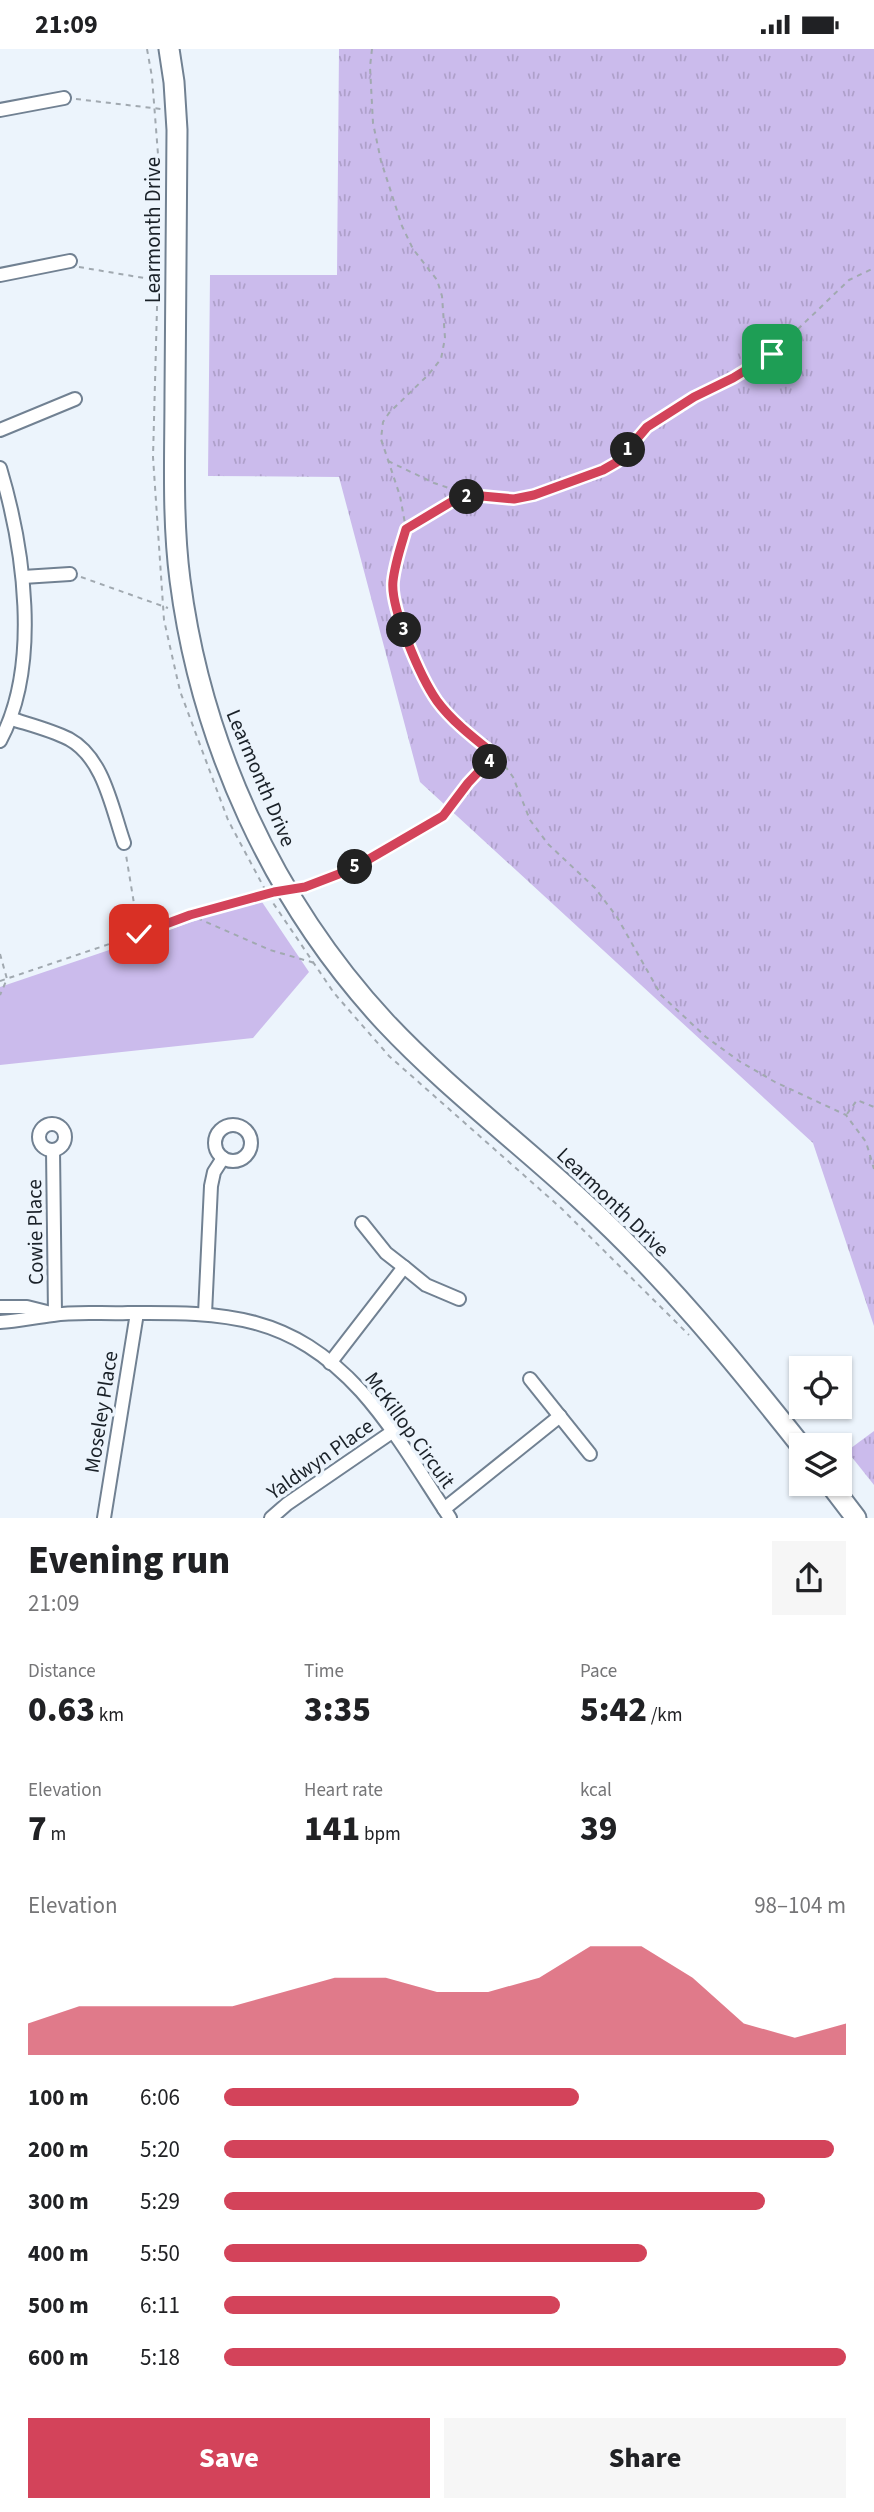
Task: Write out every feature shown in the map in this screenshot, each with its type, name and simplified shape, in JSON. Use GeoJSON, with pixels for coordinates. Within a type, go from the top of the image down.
{"type":"FeatureCollection","features":[{"type":"Feature","properties":{"kind":"street","name":"Learmonth Drive"},"geometry":{"type":"LineString","coordinates":[[169,49],[176,110],[166,281],[178,553],[186,614],[205,701],[225,761],[265,851],[322,958],[356,988],[414,1051],[581,1200],[676,1295],[736,1363],[789,1440]]}},
{"type":"Feature","properties":{"kind":"street"},"geometry":{"type":"LineString","coordinates":[[0,110],[64,98]]}},
{"type":"Feature","properties":{"kind":"street"},"geometry":{"type":"LineString","coordinates":[[0,275],[70,261]]}},
{"type":"Feature","properties":{"kind":"street"},"geometry":{"type":"LineString","coordinates":[[0,430],[75,399]]}},
{"type":"Feature","properties":{"kind":"street"},"geometry":{"type":"LineString","coordinates":[[0,467],[11,503],[23,577],[24,619],[22,662],[12,719],[0,741]]}},
{"type":"Feature","properties":{"kind":"street"},"geometry":{"type":"LineString","coordinates":[[23,577],[70,574]]}},
{"type":"Feature","properties":{"kind":"street"},"geometry":{"type":"LineString","coordinates":[[12,719],[70,740],[90,758],[104,783],[124,843]]}},
{"type":"Feature","properties":{"kind":"street","name":"Cowie Place"},"geometry":{"type":"LineString","coordinates":[[53,1150],[55,1314]]}},
{"type":"Feature","properties":{"kind":"street"},"geometry":{"type":"LineString","coordinates":[[205,1314],[211,1186],[223,1158]]}},
{"type":"Feature","properties":{"kind":"street"},"geometry":{"type":"LineString","coordinates":[[362,1223],[386,1253],[404,1268],[426,1285],[459,1299]]}},
{"type":"Feature","properties":{"kind":"street"},"geometry":{"type":"LineString","coordinates":[[330,1363],[404,1268]]}},
{"type":"Feature","properties":{"kind":"street","name":"McKillop Circuit"},"geometry":{"type":"LineString","coordinates":[[0,1307],[27,1307],[55,1314]]}},
{"type":"Feature","properties":{"kind":"street","name":"Moseley Place"},"geometry":{"type":"LineString","coordinates":[[104,1518],[137,1313]]}},
{"type":"Feature","properties":{"kind":"street","name":"McKillop Circuit"},"geometry":{"type":"LineString","coordinates":[[0,1322],[23,1321],[55,1314],[205,1314],[248,1319],[280,1331],[310,1347],[363,1393],[447,1513]]}},
{"type":"Feature","properties":{"kind":"street"},"geometry":{"type":"LineString","coordinates":[[530,1379],[590,1454]]}},
{"type":"Feature","properties":{"kind":"street"},"geometry":{"type":"LineString","coordinates":[[447,1513],[560,1416]]}},
{"type":"Feature","properties":{"kind":"street","name":"Yaldwyn Place"},"geometry":{"type":"LineString","coordinates":[[271,1518],[287,1503],[392,1432]]}},
{"type":"Feature","properties":{"kind":"street"},"geometry":{"type":"LineString","coordinates":[[839,1496],[856,1518]]}},
{"type":"Feature","properties":{"kind":"path"},"geometry":{"type":"LineString","coordinates":[[148,49],[155,108],[166,281],[153,457],[163,606],[180,691],[228,820],[267,894],[322,958],[334,993],[388,1056],[561,1208],[687,1334]]}},
{"type":"Feature","properties":{"kind":"path"},"geometry":{"type":"LineString","coordinates":[[372,49],[370,67],[373,123],[381,161],[402,226],[413,249],[432,271],[440,288],[445,338],[441,359],[383,422],[381,439],[400,496],[406,529],[393,583],[396,609],[424,678],[437,701],[476,740],[500,759],[513,777],[530,820],[548,844],[595,888],[617,917],[661,995],[706,1037],[739,1061],[775,1082],[846,1115],[866,1142],[874,1169]]}},
{"type":"Feature","properties":{"kind":"path"},"geometry":{"type":"LineString","coordinates":[[64,98],[176,110]]}},
{"type":"Feature","properties":{"kind":"path"},"geometry":{"type":"LineString","coordinates":[[70,261],[81,269],[166,281]]}},
{"type":"Feature","properties":{"kind":"path"},"geometry":{"type":"LineString","coordinates":[[386,460],[434,483],[471,495],[514,499],[534,495],[603,470],[617,462],[647,427],[694,397],[733,378],[772,354],[849,280],[874,268]]}},
{"type":"Feature","properties":{"kind":"path"},"geometry":{"type":"LineString","coordinates":[[406,529],[451,502],[471,495]]}},
{"type":"Feature","properties":{"kind":"path"},"geometry":{"type":"LineString","coordinates":[[70,574],[186,614]]}},
{"type":"Feature","properties":{"kind":"path"},"geometry":{"type":"LineString","coordinates":[[0,981],[190,915],[267,894],[305,887],[352,869],[443,816],[486,764],[500,759]]}},
{"type":"Feature","properties":{"kind":"path"},"geometry":{"type":"LineString","coordinates":[[124,843],[139,934]]}},
{"type":"Feature","properties":{"kind":"path"},"geometry":{"type":"LineString","coordinates":[[190,915],[270,950],[322,958]]}},
{"type":"Feature","properties":{"kind":"path"},"geometry":{"type":"LineString","coordinates":[[0,954],[8,979],[0,995]]}},
{"type":"Feature","properties":{"kind":"path"},"geometry":{"type":"LineString","coordinates":[[846,1115],[857,1100],[874,1107]]}},
{"type":"Feature","properties":{"kind":"green space"},"geometry":{"type":"Polygon","coordinates":[[[339,49],[874,49],[874,1326],[813,1143],[420,782],[339,477],[208,476],[210,275],[337,275],[339,49]]]}},
{"type":"Feature","properties":{"kind":"green space"},"geometry":{"type":"Polygon","coordinates":[[[260,899],[309,972],[253,1038],[0,1065],[0,987],[260,899]]]}},
{"type":"Feature","properties":{"kind":"green space"},"geometry":{"type":"Polygon","coordinates":[[[874,1431],[874,1485],[852,1457],[852,1447],[874,1431]]]}},
{"type":"Feature","properties":{"kind":"route"},"geometry":{"type":"LineString","coordinates":[[139,934],[190,915],[274,892],[305,887],[352,869],[443,816],[486,764],[500,759],[476,740],[437,701],[424,678],[396,609],[393,583],[406,529],[451,502],[471,495],[514,499],[534,495],[603,470],[617,462],[647,427],[694,397],[733,378],[772,354]]}}]}
